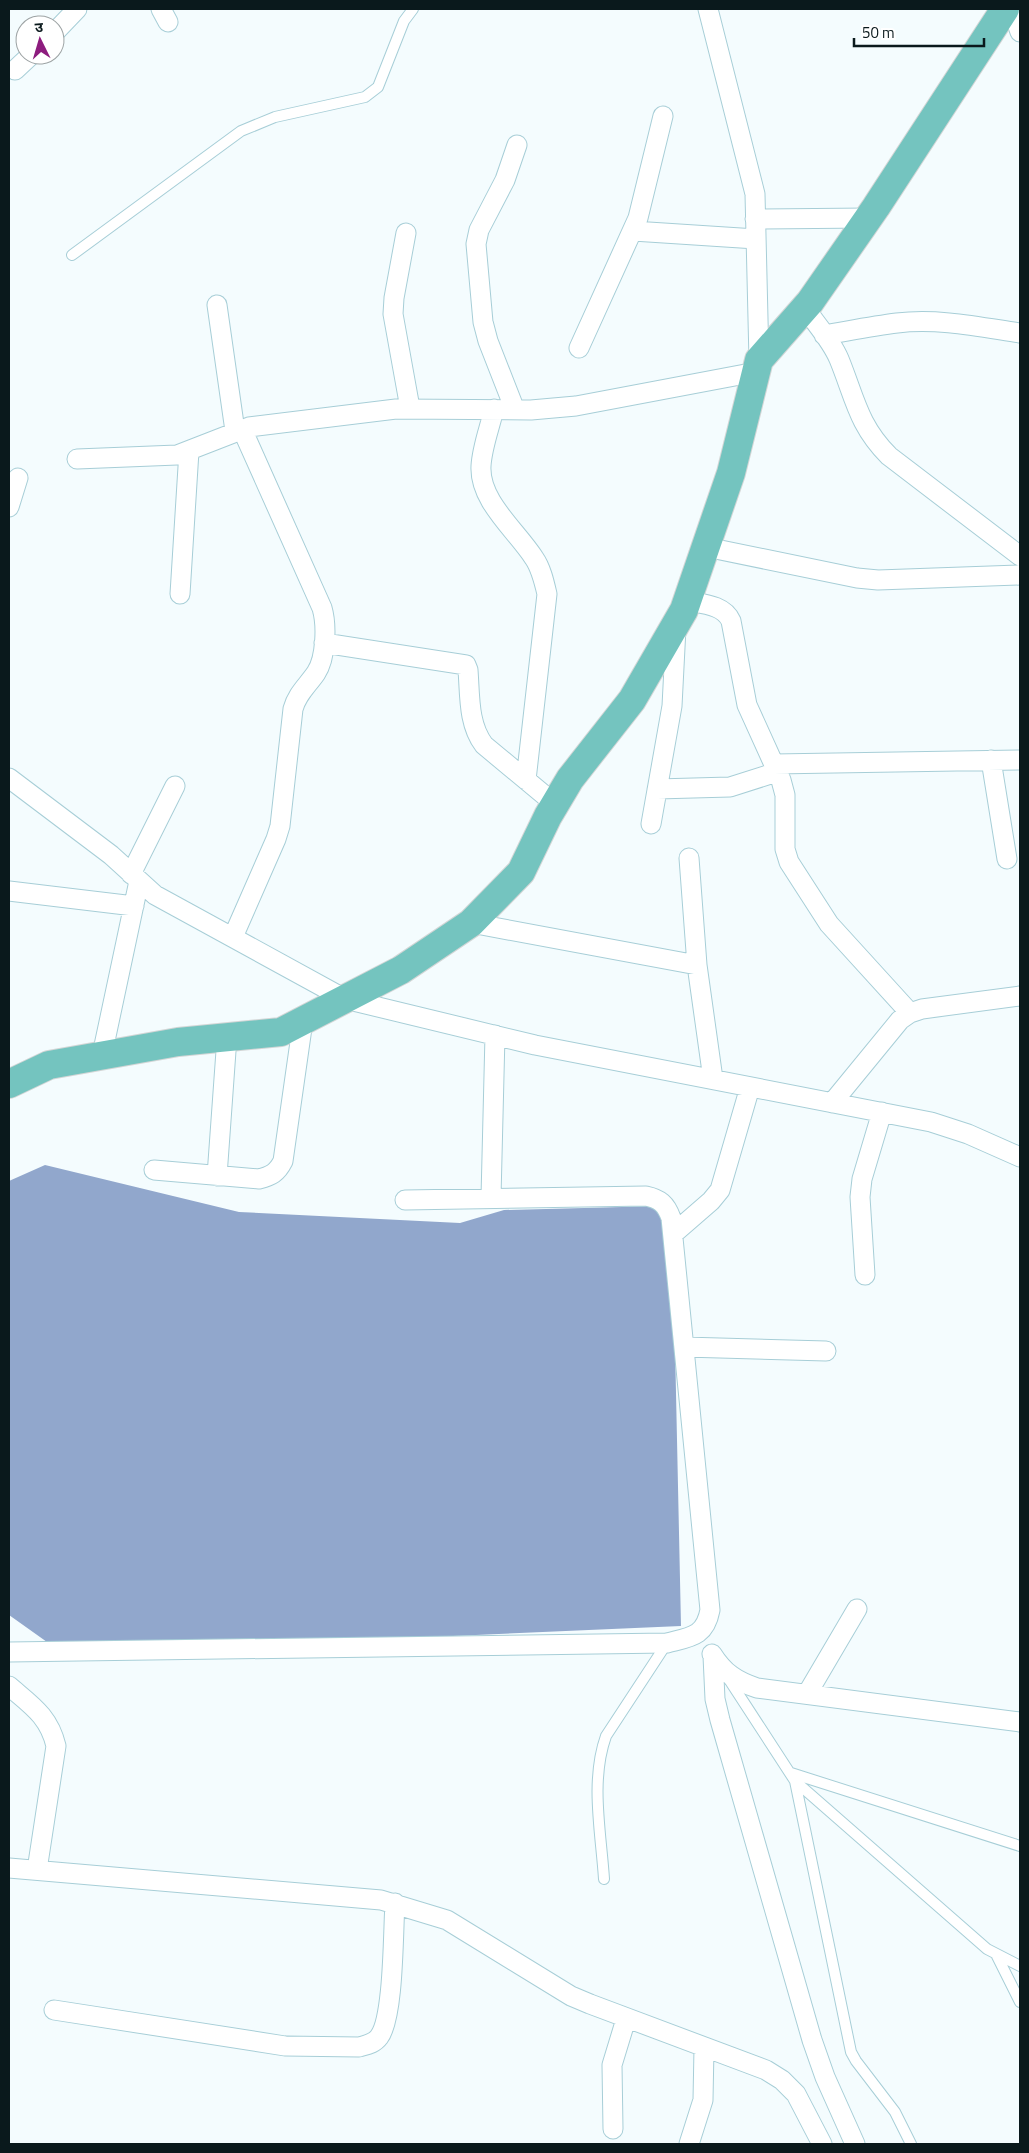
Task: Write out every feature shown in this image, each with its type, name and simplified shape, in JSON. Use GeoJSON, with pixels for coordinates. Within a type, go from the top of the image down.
{"type":"FeatureCollection","features":[{"type":"Feature","properties":{"kind":"main road"},"geometry":{"type":"LineString","coordinates":[[9,1084],[49,1065],[178,1042],[281,1032],[401,970],[471,923],[520,872],[570,779],[632,700],[682,612],[731,473],[757,366],[804,308],[868,218],[1005,9]]}},
{"type":"Feature","properties":{"kind":"street"},"geometry":{"type":"LineString","coordinates":[[65,22],[77,9]]}},
{"type":"Feature","properties":{"kind":"street"},"geometry":{"type":"LineString","coordinates":[[77,459],[177,454],[189,451],[238,430],[410,408],[515,410],[576,406],[757,366],[756,239],[752,179],[708,9]]}},
{"type":"Feature","properties":{"kind":"street"},"geometry":{"type":"LineString","coordinates":[[1012,9],[1020,32]]}},
{"type":"Feature","properties":{"kind":"street"},"geometry":{"type":"LineString","coordinates":[[15,70],[20,65]]}},
{"type":"Feature","properties":{"kind":"street"},"geometry":{"type":"LineString","coordinates":[[579,348],[633,231],[663,116]]}},
{"type":"Feature","properties":{"kind":"street"},"geometry":{"type":"LineString","coordinates":[[515,410],[488,341],[483,322],[476,244],[484,217],[506,180],[517,145]]}},
{"type":"Feature","properties":{"kind":"street"},"geometry":{"type":"LineString","coordinates":[[755,219],[868,218]]}},
{"type":"Feature","properties":{"kind":"street"},"geometry":{"type":"LineString","coordinates":[[633,231],[756,239]]}},
{"type":"Feature","properties":{"kind":"street"},"geometry":{"type":"LineString","coordinates":[[406,233],[394,298],[393,314],[410,408]]}},
{"type":"Feature","properties":{"kind":"street"},"geometry":{"type":"LineString","coordinates":[[217,305],[238,430],[322,608],[326,627],[319,668],[299,694],[293,709],[280,826],[232,937]]}},
{"type":"Feature","properties":{"kind":"street"},"geometry":{"type":"LineString","coordinates":[[804,308],[839,358],[863,425],[874,441],[889,456],[1020,556]]}},
{"type":"Feature","properties":{"kind":"street"},"geometry":{"type":"LineString","coordinates":[[824,335],[898,323],[927,322],[950,323],[1020,333]]}},
{"type":"Feature","properties":{"kind":"street"},"geometry":{"type":"LineString","coordinates":[[494,409],[481,465],[483,482],[489,497],[535,559],[543,576],[547,594],[526,780]]}},
{"type":"Feature","properties":{"kind":"street"},"geometry":{"type":"LineString","coordinates":[[180,594],[189,451]]}},
{"type":"Feature","properties":{"kind":"street"},"geometry":{"type":"LineString","coordinates":[[9,507],[18,478]]}},
{"type":"Feature","properties":{"kind":"street"},"geometry":{"type":"LineString","coordinates":[[706,547],[857,578],[878,580],[1020,575]]}},
{"type":"Feature","properties":{"kind":"street"},"geometry":{"type":"LineString","coordinates":[[651,824],[672,706],[682,612],[721,609],[728,613],[747,705],[785,795],[784,838],[789,862],[829,924],[910,1013]]}},
{"type":"Feature","properties":{"kind":"street"},"geometry":{"type":"LineString","coordinates":[[324,643],[466,665],[473,725],[476,735],[484,745],[555,804]]}},
{"type":"Feature","properties":{"kind":"street"},"geometry":{"type":"LineString","coordinates":[[992,760],[1007,859]]}},
{"type":"Feature","properties":{"kind":"street"},"geometry":{"type":"LineString","coordinates":[[657,789],[730,787],[775,768],[1020,760]]}},
{"type":"Feature","properties":{"kind":"street"},"geometry":{"type":"LineString","coordinates":[[9,778],[111,855],[155,895],[345,999],[535,1045],[931,1122],[968,1134],[1020,1157]]}},
{"type":"Feature","properties":{"kind":"street"},"geometry":{"type":"LineString","coordinates":[[102,1055],[134,906],[135,878],[175,786]]}},
{"type":"Feature","properties":{"kind":"street"},"geometry":{"type":"LineString","coordinates":[[689,858],[697,965],[713,1079]]}},
{"type":"Feature","properties":{"kind":"street"},"geometry":{"type":"LineString","coordinates":[[9,891],[134,906]]}},
{"type":"Feature","properties":{"kind":"street"},"geometry":{"type":"LineString","coordinates":[[471,923],[697,965]]}},
{"type":"Feature","properties":{"kind":"street"},"geometry":{"type":"LineString","coordinates":[[832,1103],[900,1020],[910,1013],[922,1009],[1020,996]]}},
{"type":"Feature","properties":{"kind":"street"},"geometry":{"type":"LineString","coordinates":[[154,1170],[259,1179],[270,1176],[278,1170],[283,1161],[303,1021]]}},
{"type":"Feature","properties":{"kind":"street"},"geometry":{"type":"LineString","coordinates":[[491,1197],[494,1035]]}},
{"type":"Feature","properties":{"kind":"street"},"geometry":{"type":"LineString","coordinates":[[217,1176],[227,1037]]}},
{"type":"Feature","properties":{"kind":"street"},"geometry":{"type":"LineString","coordinates":[[673,1234],[711,1201],[720,1190],[750,1087]]}},
{"type":"Feature","properties":{"kind":"street"},"geometry":{"type":"LineString","coordinates":[[865,1275],[860,1197],[862,1179],[882,1112]]}},
{"type":"Feature","properties":{"kind":"street"},"geometry":{"type":"LineString","coordinates":[[9,1652],[666,1643],[699,1634],[708,1622],[710,1610],[673,1234],[671,1218],[666,1206],[658,1198],[646,1196],[491,1197],[405,1200]]}},
{"type":"Feature","properties":{"kind":"street"},"geometry":{"type":"LineString","coordinates":[[684,1347],[826,1351]]}},
{"type":"Feature","properties":{"kind":"street"},"geometry":{"type":"LineString","coordinates":[[807,1694],[857,1609]]}},
{"type":"Feature","properties":{"kind":"street"},"geometry":{"type":"LineString","coordinates":[[699,1634],[717,1662],[740,1683],[757,1688],[1020,1722]]}},
{"type":"Feature","properties":{"kind":"street"},"geometry":{"type":"LineString","coordinates":[[717,1662],[715,1699],[720,1720],[807,2021],[825,2077],[855,2144]]}},
{"type":"Feature","properties":{"kind":"street"},"geometry":{"type":"LineString","coordinates":[[9,1686],[44,1717],[52,1730],[56,1746],[37,1870]]}},
{"type":"Feature","properties":{"kind":"street"},"geometry":{"type":"LineString","coordinates":[[9,1868],[381,1900],[447,1920],[570,1996],[626,2019],[766,2070],[782,2080],[796,2094],[822,2144]]}},
{"type":"Feature","properties":{"kind":"street"},"geometry":{"type":"LineString","coordinates":[[54,2010],[285,2046],[358,2047],[370,2044],[378,2038],[387,2019],[395,1904]]}},
{"type":"Feature","properties":{"kind":"street"},"geometry":{"type":"LineString","coordinates":[[613,2129],[612,2064],[626,2019]]}},
{"type":"Feature","properties":{"kind":"street"},"geometry":{"type":"LineString","coordinates":[[689,2144],[703,2100],[704,2048]]}},
{"type":"Feature","properties":{"kind":"lane"},"geometry":{"type":"LineString","coordinates":[[72,255],[241,131],[275,117],[365,97],[378,87],[404,21],[412,9]]}},
{"type":"Feature","properties":{"kind":"lane"},"geometry":{"type":"LineString","coordinates":[[604,1879],[597,1771],[600,1751],[606,1736],[666,1643]]}},
{"type":"Feature","properties":{"kind":"lane"},"geometry":{"type":"LineString","coordinates":[[717,1662],[793,1777],[997,1956],[1020,1966]]}},
{"type":"Feature","properties":{"kind":"lane"},"geometry":{"type":"LineString","coordinates":[[793,1777],[1020,1846]]}},
{"type":"Feature","properties":{"kind":"lane"},"geometry":{"type":"LineString","coordinates":[[793,1777],[851,2052],[895,2112],[911,2144]]}},
{"type":"Feature","properties":{"kind":"lane"},"geometry":{"type":"LineString","coordinates":[[997,1956],[1020,2002]]}},
{"type":"Feature","properties":{"kind":"water"},"geometry":{"type":"Polygon","coordinates":[[[45,1165],[239,1212],[460,1223],[504,1210],[660,1206],[673,1253],[681,1626],[204,1647],[47,1642],[9,1615],[9,1181],[45,1165]]]}}]}
